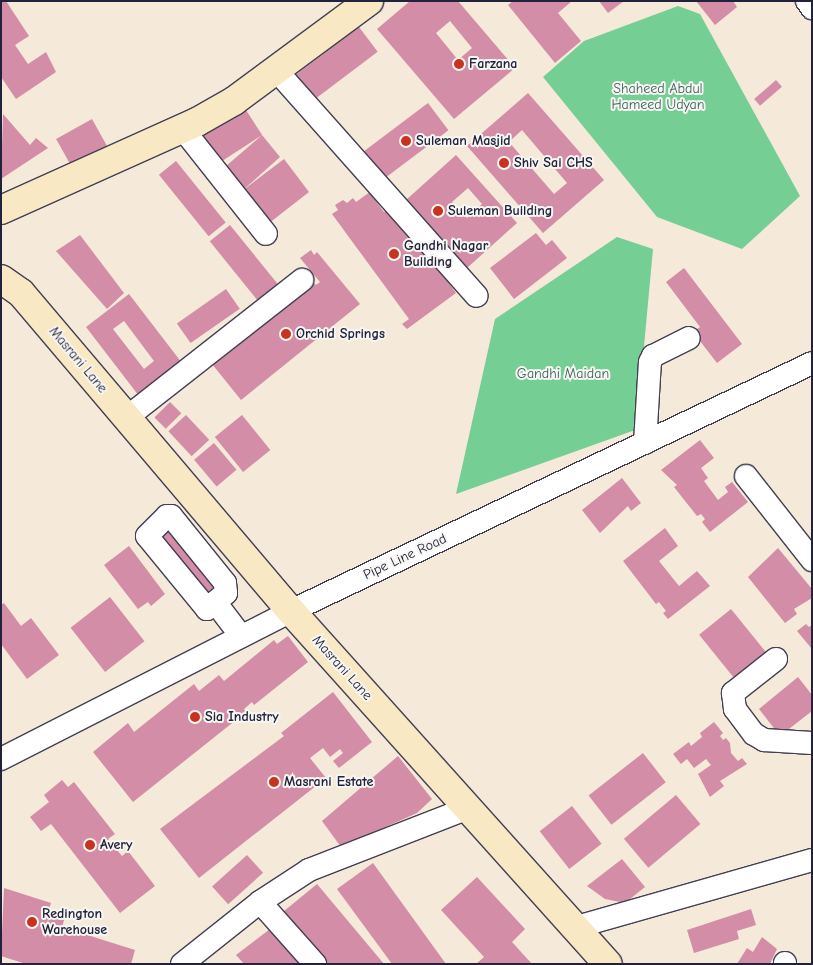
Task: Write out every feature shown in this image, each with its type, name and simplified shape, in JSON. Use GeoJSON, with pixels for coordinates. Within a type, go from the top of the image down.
{"type":"FeatureCollection","features":[{"type":"Feature","properties":{"kind":"street"},"geometry":{"type":"LineString","coordinates":[[1,210],[182,128],[234,101],[369,1]]}},
{"type":"Feature","properties":{"kind":"street"},"geometry":{"type":"LineString","coordinates":[[807,1],[812,8]]}},
{"type":"Feature","properties":{"kind":"street"},"geometry":{"type":"LineString","coordinates":[[276,70],[477,296]]}},
{"type":"Feature","properties":{"kind":"street"},"geometry":{"type":"LineString","coordinates":[[182,128],[266,234]]}},
{"type":"Feature","properties":{"kind":"street","name":"Masrani Lane"},"geometry":{"type":"LineString","coordinates":[[1,279],[20,293],[291,611],[468,808],[572,928],[608,964]]}},
{"type":"Feature","properties":{"kind":"street"},"geometry":{"type":"LineString","coordinates":[[126,418],[302,280]]}},
{"type":"Feature","properties":{"kind":"street"},"geometry":{"type":"LineString","coordinates":[[645,443],[650,362],[653,356],[689,338]]}},
{"type":"Feature","properties":{"kind":"street","name":"Pipe Line Road"},"geometry":{"type":"LineString","coordinates":[[1,759],[291,611],[812,363]]}},
{"type":"Feature","properties":{"kind":"street"},"geometry":{"type":"LineString","coordinates":[[746,476],[812,560]]}},
{"type":"Feature","properties":{"kind":"street"},"geometry":{"type":"LineString","coordinates":[[171,516],[213,568],[226,588],[226,593],[205,608],[147,534],[171,516]]}},
{"type":"Feature","properties":{"kind":"street"},"geometry":{"type":"LineString","coordinates":[[213,568],[237,547]]}},
{"type":"Feature","properties":{"kind":"street"},"geometry":{"type":"LineString","coordinates":[[215,602],[241,636]]}},
{"type":"Feature","properties":{"kind":"street"},"geometry":{"type":"LineString","coordinates":[[776,659],[733,693],[735,709],[754,734],[764,740],[812,742]]}},
{"type":"Feature","properties":{"kind":"street"},"geometry":{"type":"LineString","coordinates":[[812,750],[812,756]]}},
{"type":"Feature","properties":{"kind":"street"},"geometry":{"type":"LineString","coordinates":[[182,964],[260,902],[309,870],[468,808]]}},
{"type":"Feature","properties":{"kind":"street"},"geometry":{"type":"LineString","coordinates":[[572,928],[812,860]]}},
{"type":"Feature","properties":{"kind":"street"},"geometry":{"type":"LineString","coordinates":[[260,902],[315,964]]}},
{"type":"Feature","properties":{"kind":"green space","name":"Shaheed Abdul Hameed Udyan"},"geometry":{"type":"Polygon","coordinates":[[[678,6],[700,14],[800,196],[742,249],[657,217],[543,77],[584,41],[678,6]]]}},
{"type":"Feature","properties":{"kind":"green space","name":"Gandhi Maidan"},"geometry":{"type":"Polygon","coordinates":[[[617,237],[653,249],[641,379],[652,424],[456,494],[495,319],[617,237]]]}},
{"type":"Feature","properties":{"kind":"building"},"geometry":{"type":"Polygon","coordinates":[[[1,1],[6,1],[29,36],[15,45],[28,64],[46,52],[56,72],[16,99],[1,77],[1,1]]]}},
{"type":"Feature","properties":{"kind":"building","name":"Farzana"},"geometry":{"type":"Polygon","coordinates":[[[410,1],[458,1],[515,68],[454,119],[377,29],[410,1]],[[450,21],[436,33],[458,60],[472,48],[450,21]]]}},
{"type":"Feature","properties":{"kind":"building"},"geometry":{"type":"Polygon","coordinates":[[[513,1],[572,1],[558,13],[581,41],[555,63],[508,5],[513,1]]]}},
{"type":"Feature","properties":{"kind":"building"},"geometry":{"type":"Polygon","coordinates":[[[599,1],[624,1],[608,13],[599,1]]]}},
{"type":"Feature","properties":{"kind":"building"},"geometry":{"type":"Polygon","coordinates":[[[696,1],[733,1],[737,7],[715,25],[696,1]]]}},
{"type":"Feature","properties":{"kind":"building"},"geometry":{"type":"Polygon","coordinates":[[[359,27],[378,52],[314,100],[295,75],[359,27]]]}},
{"type":"Feature","properties":{"kind":"building"},"geometry":{"type":"Polygon","coordinates":[[[776,80],[782,87],[760,106],[754,99],[776,80]]]}},
{"type":"Feature","properties":{"kind":"building","name":"Shiv Sai CHS"},"geometry":{"type":"Polygon","coordinates":[[[528,93],[604,180],[543,233],[467,146],[528,93]],[[522,130],[509,142],[554,194],[567,183],[522,130]]]}},
{"type":"Feature","properties":{"kind":"building","name":"Suleman Masjid"},"geometry":{"type":"Polygon","coordinates":[[[428,103],[448,130],[384,179],[363,152],[428,103]]]}},
{"type":"Feature","properties":{"kind":"building"},"geometry":{"type":"Polygon","coordinates":[[[242,104],[262,135],[212,168],[192,137],[242,104]]]}},
{"type":"Feature","properties":{"kind":"building"},"geometry":{"type":"Polygon","coordinates":[[[3,114],[30,145],[36,138],[48,148],[1,179],[3,114]]]}},
{"type":"Feature","properties":{"kind":"building"},"geometry":{"type":"Polygon","coordinates":[[[92,119],[107,146],[71,166],[56,139],[92,119]]]}},
{"type":"Feature","properties":{"kind":"building"},"geometry":{"type":"Polygon","coordinates":[[[262,135],[280,157],[242,191],[284,159],[309,192],[264,227],[218,173],[262,135]]]}},
{"type":"Feature","properties":{"kind":"building","name":"Suleman Building"},"geometry":{"type":"Polygon","coordinates":[[[456,155],[517,223],[467,268],[406,200],[456,155]],[[468,188],[452,202],[467,218],[482,204],[468,188]]]}},
{"type":"Feature","properties":{"kind":"building"},"geometry":{"type":"Polygon","coordinates":[[[176,161],[226,222],[209,236],[159,175],[176,161]]]}},
{"type":"Feature","properties":{"kind":"building","name":"Gandhi Nagar Building"},"geometry":{"type":"Polygon","coordinates":[[[374,189],[379,197],[375,200],[384,212],[388,209],[415,236],[456,293],[407,329],[402,324],[409,319],[332,214],[338,210],[335,205],[343,200],[347,203],[353,198],[356,202],[374,189]]]}},
{"type":"Feature","properties":{"kind":"building"},"geometry":{"type":"Polygon","coordinates":[[[230,225],[282,289],[261,305],[210,241],[230,225]]]}},
{"type":"Feature","properties":{"kind":"building"},"geometry":{"type":"Polygon","coordinates":[[[536,233],[546,245],[552,240],[567,258],[514,299],[490,268],[536,233]]]}},
{"type":"Feature","properties":{"kind":"building"},"geometry":{"type":"Polygon","coordinates":[[[80,235],[124,293],[107,309],[56,251],[80,235]]]}},
{"type":"Feature","properties":{"kind":"building","name":"Orchid Springs"},"geometry":{"type":"Polygon","coordinates":[[[311,250],[314,255],[317,252],[360,304],[241,400],[212,364],[313,282],[316,285],[320,282],[300,258],[311,250]]]}},
{"type":"Feature","properties":{"kind":"building"},"geometry":{"type":"Polygon","coordinates":[[[684,268],[742,344],[717,363],[693,332],[700,327],[666,282],[684,268]]]}},
{"type":"Feature","properties":{"kind":"building"},"geometry":{"type":"Polygon","coordinates":[[[226,289],[240,309],[191,343],[177,323],[226,289]]]}},
{"type":"Feature","properties":{"kind":"building"},"geometry":{"type":"Polygon","coordinates":[[[129,294],[182,363],[139,396],[86,327],[129,294]],[[124,321],[113,329],[144,369],[154,361],[124,321]]]}},
{"type":"Feature","properties":{"kind":"building"},"geometry":{"type":"Polygon","coordinates":[[[170,402],[181,413],[166,429],[154,418],[170,402]]]}},
{"type":"Feature","properties":{"kind":"building"},"geometry":{"type":"Polygon","coordinates":[[[186,415],[209,440],[192,456],[168,431],[186,415]]]}},
{"type":"Feature","properties":{"kind":"building"},"geometry":{"type":"Polygon","coordinates":[[[242,415],[270,450],[243,472],[215,437],[242,415]]]}},
{"type":"Feature","properties":{"kind":"building"},"geometry":{"type":"Polygon","coordinates":[[[700,440],[714,458],[701,468],[708,478],[704,481],[718,500],[728,492],[725,487],[732,482],[748,502],[710,532],[702,522],[705,519],[701,514],[697,516],[674,487],[677,485],[661,470],[700,440]]]}},
{"type":"Feature","properties":{"kind":"building"},"geometry":{"type":"Polygon","coordinates":[[[214,443],[236,470],[217,487],[194,460],[214,443]]]}},
{"type":"Feature","properties":{"kind":"building"},"geometry":{"type":"Polygon","coordinates":[[[622,478],[641,503],[631,511],[628,506],[600,533],[582,510],[622,478]]]}},
{"type":"Feature","properties":{"kind":"building"},"geometry":{"type":"Polygon","coordinates":[[[169,519],[220,590],[205,605],[149,536],[169,519]]]}},
{"type":"Feature","properties":{"kind":"building"},"geometry":{"type":"Polygon","coordinates":[[[665,528],[678,546],[659,561],[679,586],[697,571],[710,586],[668,619],[663,613],[666,611],[659,602],[656,604],[623,561],[665,528]]]}},
{"type":"Feature","properties":{"kind":"building"},"geometry":{"type":"Polygon","coordinates":[[[129,546],[165,594],[151,606],[148,602],[138,609],[104,565],[129,546]]]}},
{"type":"Feature","properties":{"kind":"building"},"geometry":{"type":"Polygon","coordinates":[[[778,548],[812,589],[812,598],[794,609],[797,614],[785,623],[748,577],[778,548]]]}},
{"type":"Feature","properties":{"kind":"building"},"geometry":{"type":"Polygon","coordinates":[[[110,597],[144,641],[105,672],[71,628],[110,597]]]}},
{"type":"Feature","properties":{"kind":"building"},"geometry":{"type":"Polygon","coordinates":[[[4,603],[21,626],[31,618],[59,655],[27,679],[1,644],[1,605],[4,603]]]}},
{"type":"Feature","properties":{"kind":"building"},"geometry":{"type":"Polygon","coordinates":[[[731,609],[768,655],[736,681],[699,635],[731,609]]]}},
{"type":"Feature","properties":{"kind":"building"},"geometry":{"type":"Polygon","coordinates":[[[806,624],[809,627],[812,625],[812,649],[797,631],[806,624]]]}},
{"type":"Feature","properties":{"kind":"building","name":"Sia Industry"},"geometry":{"type":"Polygon","coordinates":[[[288,636],[308,662],[254,705],[252,702],[244,709],[246,712],[133,802],[93,752],[128,723],[134,732],[194,684],[199,691],[219,675],[224,681],[274,640],[277,644],[288,636]]]}},
{"type":"Feature","properties":{"kind":"building"},"geometry":{"type":"Polygon","coordinates":[[[798,677],[812,695],[812,711],[780,736],[759,709],[798,677]]]}},
{"type":"Feature","properties":{"kind":"building","name":"Masrani Estate"},"geometry":{"type":"Polygon","coordinates":[[[333,692],[372,742],[339,768],[333,761],[343,753],[340,749],[330,757],[323,748],[310,758],[326,778],[199,878],[160,829],[284,736],[281,733],[333,692]]]}},
{"type":"Feature","properties":{"kind":"building"},"geometry":{"type":"Polygon","coordinates":[[[714,722],[723,733],[720,736],[723,740],[726,738],[730,743],[731,753],[738,761],[742,758],[747,764],[720,781],[724,786],[710,797],[698,774],[711,765],[706,759],[694,768],[687,759],[681,764],[673,754],[689,742],[691,746],[702,737],[700,733],[714,722]]]}},
{"type":"Feature","properties":{"kind":"building"},"geometry":{"type":"Polygon","coordinates":[[[643,753],[666,782],[611,825],[589,795],[643,753]]]}},
{"type":"Feature","properties":{"kind":"building"},"geometry":{"type":"Polygon","coordinates":[[[398,756],[432,799],[417,813],[341,847],[322,821],[398,756]]]}},
{"type":"Feature","properties":{"kind":"building","name":"Avery"},"geometry":{"type":"Polygon","coordinates":[[[62,780],[68,787],[74,782],[115,834],[108,839],[122,856],[128,851],[155,886],[120,913],[51,824],[41,831],[30,817],[49,802],[44,795],[62,780]]]}},
{"type":"Feature","properties":{"kind":"building"},"geometry":{"type":"Polygon","coordinates":[[[676,795],[700,824],[648,868],[624,839],[676,795]]]}},
{"type":"Feature","properties":{"kind":"building"},"geometry":{"type":"Polygon","coordinates":[[[572,806],[602,844],[569,869],[540,831],[572,806]]]}},
{"type":"Feature","properties":{"kind":"building"},"geometry":{"type":"Polygon","coordinates":[[[247,855],[263,873],[228,904],[212,886],[247,855]]]}},
{"type":"Feature","properties":{"kind":"building"},"geometry":{"type":"Polygon","coordinates":[[[622,859],[645,887],[625,903],[605,899],[587,886],[622,859]]]}},
{"type":"Feature","properties":{"kind":"building"},"geometry":{"type":"Polygon","coordinates":[[[373,863],[446,964],[392,964],[337,889],[373,863]]]}},
{"type":"Feature","properties":{"kind":"building"},"geometry":{"type":"Polygon","coordinates":[[[477,877],[525,929],[512,942],[532,964],[476,964],[484,957],[441,910],[477,877]]]}},
{"type":"Feature","properties":{"kind":"building"},"geometry":{"type":"Polygon","coordinates":[[[317,884],[384,964],[320,964],[278,916],[317,884]]]}},
{"type":"Feature","properties":{"kind":"building","name":"Redington Warehouse"},"geometry":{"type":"Polygon","coordinates":[[[4,888],[51,903],[48,912],[65,917],[62,927],[135,950],[131,964],[26,964],[1,956],[4,888]]]}},
{"type":"Feature","properties":{"kind":"building"},"geometry":{"type":"Polygon","coordinates":[[[751,909],[756,925],[737,931],[739,939],[694,953],[687,930],[751,909]]]}},
{"type":"Feature","properties":{"kind":"building"},"geometry":{"type":"Polygon","coordinates":[[[274,926],[308,964],[244,964],[236,955],[274,926]]]}},
{"type":"Feature","properties":{"kind":"building"},"geometry":{"type":"Polygon","coordinates":[[[762,937],[777,949],[770,964],[737,964],[747,948],[753,952],[762,937]]]}},
{"type":"Feature","properties":{"kind":"place","name":"Farzana"},"geometry":{"type":"Point","coordinates":[459,64]}},
{"type":"Feature","properties":{"kind":"place","name":"Suleman Masjid"},"geometry":{"type":"Point","coordinates":[406,141]}},
{"type":"Feature","properties":{"kind":"place","name":"Shiv Sai CHS"},"geometry":{"type":"Point","coordinates":[504,163]}},
{"type":"Feature","properties":{"kind":"place","name":"Suleman Building"},"geometry":{"type":"Point","coordinates":[438,211]}},
{"type":"Feature","properties":{"kind":"place","name":"Gandhi Nagar Building"},"geometry":{"type":"Point","coordinates":[394,254]}},
{"type":"Feature","properties":{"kind":"place","name":"Orchid Springs"},"geometry":{"type":"Point","coordinates":[286,334]}},
{"type":"Feature","properties":{"kind":"place","name":"Sia Industry"},"geometry":{"type":"Point","coordinates":[195,717]}},
{"type":"Feature","properties":{"kind":"place","name":"Masrani Estate"},"geometry":{"type":"Point","coordinates":[274,782]}},
{"type":"Feature","properties":{"kind":"place","name":"Avery"},"geometry":{"type":"Point","coordinates":[90,845]}},
{"type":"Feature","properties":{"kind":"place","name":"Redington Warehouse"},"geometry":{"type":"Point","coordinates":[32,922]}}]}
